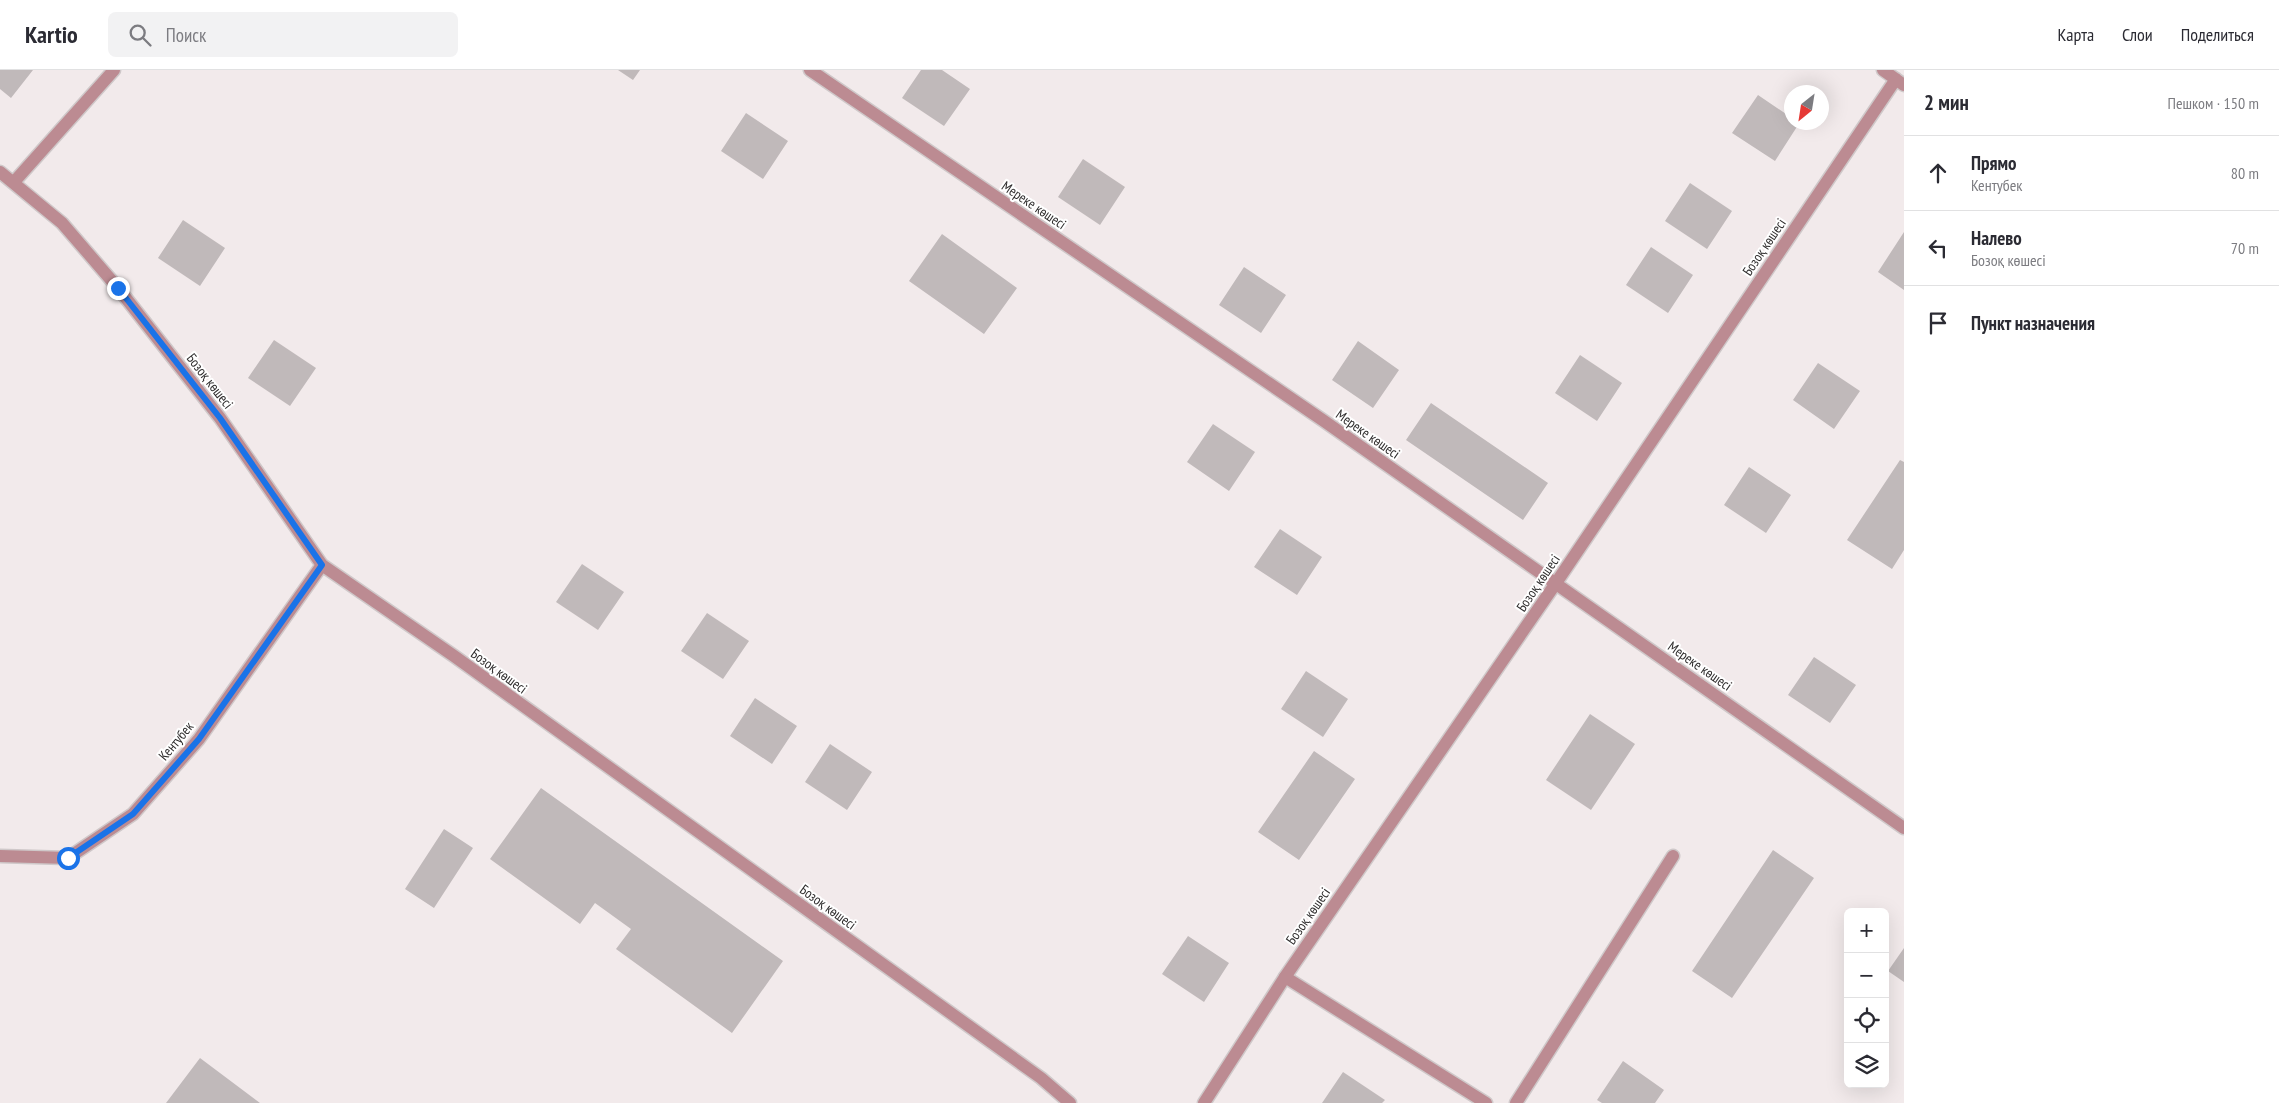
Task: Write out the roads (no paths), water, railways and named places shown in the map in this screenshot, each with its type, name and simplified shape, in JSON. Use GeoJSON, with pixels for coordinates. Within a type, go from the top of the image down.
{"type":"FeatureCollection","features":[{"type":"Feature","properties":{"kind":"street"},"geometry":{"type":"LineString","coordinates":[[14,182],[114,70]]}},
{"type":"Feature","properties":{"kind":"street","name":"Мереке көшесі"},"geometry":{"type":"LineString","coordinates":[[810,70],[1324,421],[1904,828]]}},
{"type":"Feature","properties":{"kind":"street"},"geometry":{"type":"LineString","coordinates":[[1883,70],[1900,82]]}},
{"type":"Feature","properties":{"kind":"street","name":"Бозоқ көшесі"},"geometry":{"type":"LineString","coordinates":[[1204,1103],[1285,977],[1900,82]]}},
{"type":"Feature","properties":{"kind":"street","name":"Бозоқ көшесі"},"geometry":{"type":"LineString","coordinates":[[0,172],[62,223],[118,288],[220,418],[322,565],[454,656],[1025,1066],[1070,1103]]}},
{"type":"Feature","properties":{"kind":"street","name":"Кентубек"},"geometry":{"type":"LineString","coordinates":[[0,856],[68,858],[133,814],[199,739],[322,565]]}},
{"type":"Feature","properties":{"kind":"street"},"geometry":{"type":"LineString","coordinates":[[1516,1103],[1673,856]]}},
{"type":"Feature","properties":{"kind":"street"},"geometry":{"type":"LineString","coordinates":[[1285,977],[1486,1103]]}}]}
